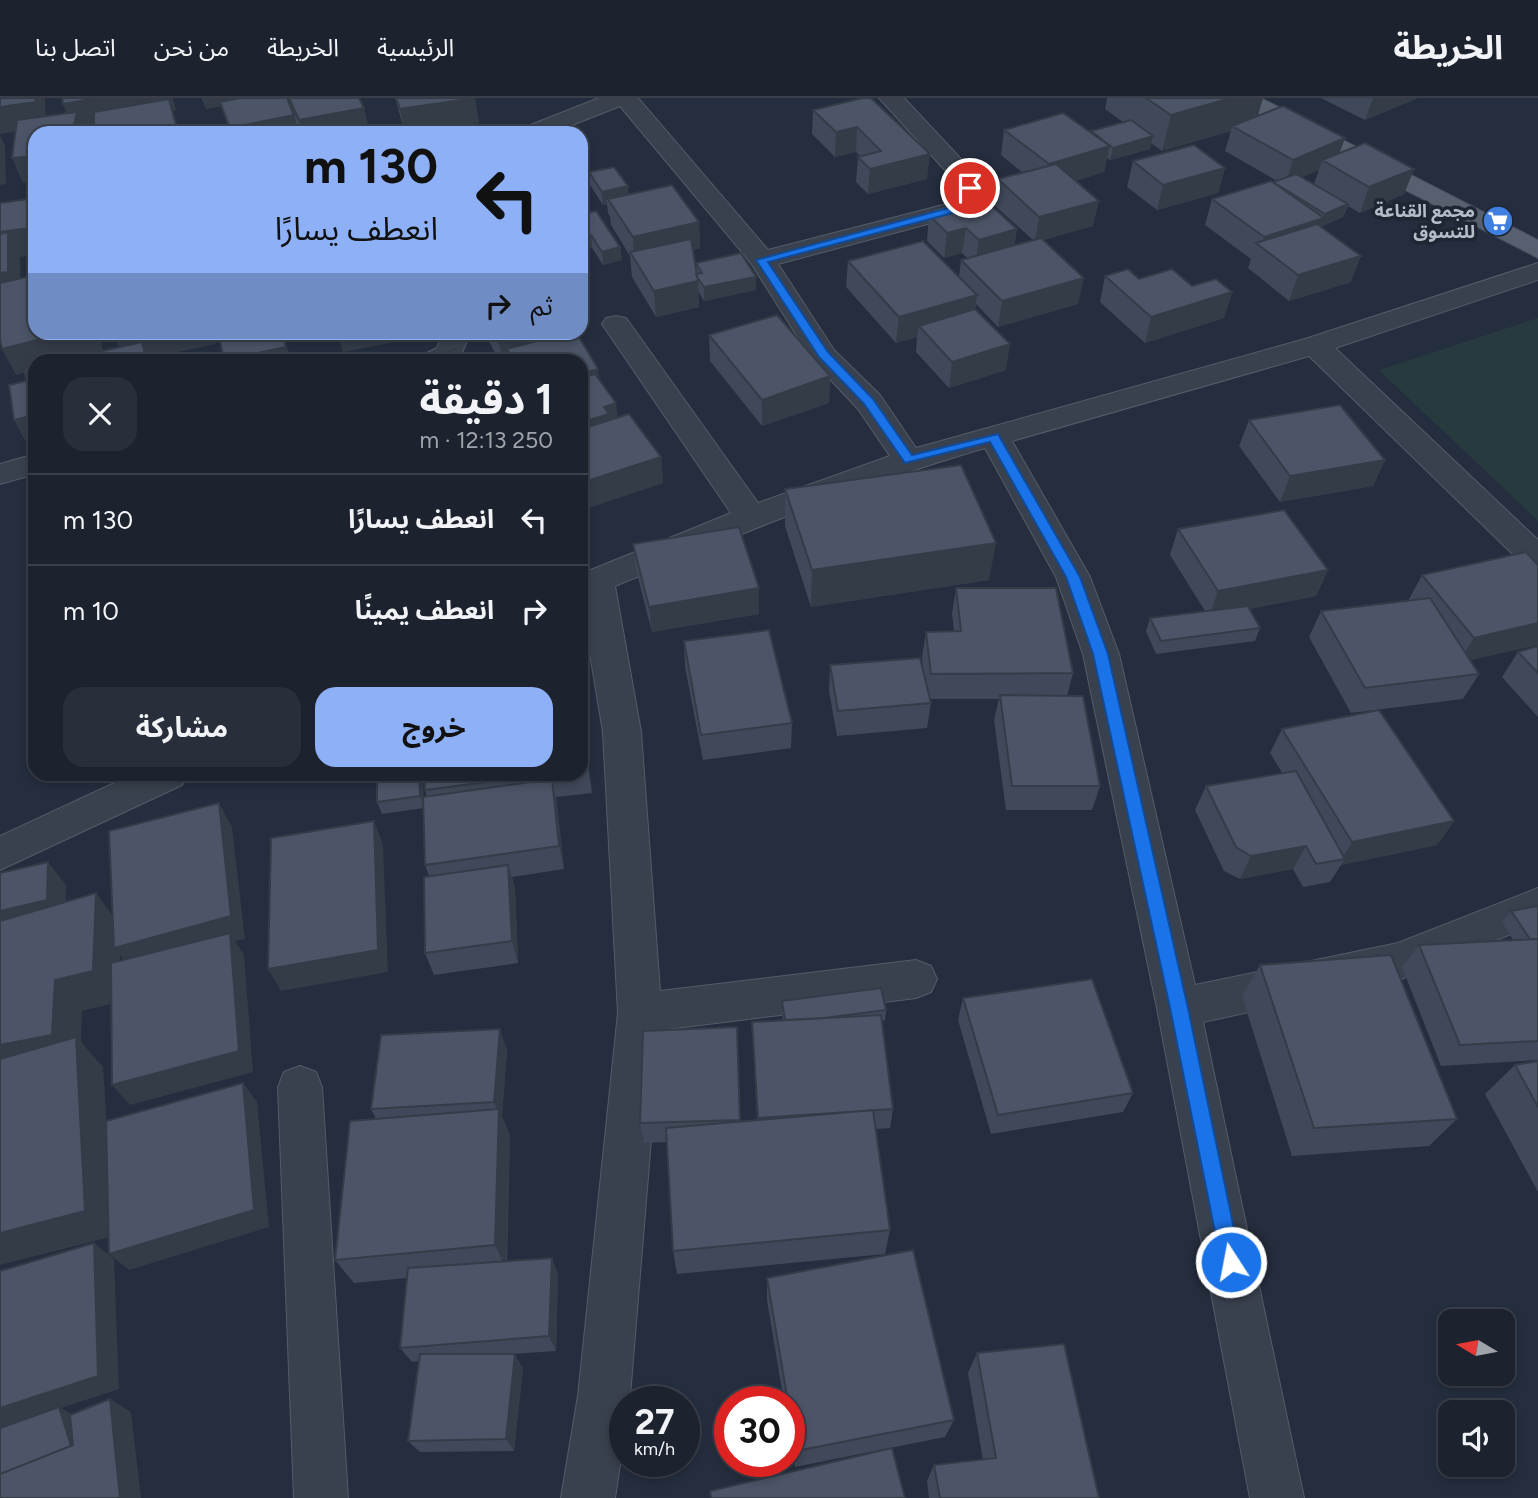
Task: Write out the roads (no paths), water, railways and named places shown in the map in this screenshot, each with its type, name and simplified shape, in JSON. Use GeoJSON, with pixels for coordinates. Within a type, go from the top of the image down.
{"type":"FeatureCollection","features":[{"type":"Feature","properties":{"kind":"main road"},"geometry":{"type":"LineString","coordinates":[[1243,98],[1538,250]]}},
{"type":"Feature","properties":{"kind":"main road"},"geometry":{"type":"LineString","coordinates":[[1282,98],[1538,226]]}},
{"type":"Feature","properties":{"kind":"street"},"geometry":{"type":"LineString","coordinates":[[549,126],[620,98]]}},
{"type":"Feature","properties":{"kind":"street"},"geometry":{"type":"LineString","coordinates":[[625,98],[717,202],[762,260],[823,355],[869,402],[909,460]]}},
{"type":"Feature","properties":{"kind":"street"},"geometry":{"type":"LineString","coordinates":[[762,260],[956,209],[969,200],[970,188],[966,179],[891,98]]}},
{"type":"Feature","properties":{"kind":"street"},"geometry":{"type":"LineString","coordinates":[[588,1498],[604,1396],[640,1013],[622,732],[589,583],[751,517],[909,460],[1315,345],[1538,271]]}},
{"type":"Feature","properties":{"kind":"street"},"geometry":{"type":"LineString","coordinates":[[616,324],[751,517]]}},
{"type":"Feature","properties":{"kind":"street"},"geometry":{"type":"LineString","coordinates":[[1315,345],[1538,559]]}},
{"type":"Feature","properties":{"kind":"street"},"geometry":{"type":"LineString","coordinates":[[994,437],[1073,577],[1101,654],[1179,1008],[1277,1498]]}},
{"type":"Feature","properties":{"kind":"street"},"geometry":{"type":"LineString","coordinates":[[0,474],[28,466]]}},
{"type":"Feature","properties":{"kind":"street"},"geometry":{"type":"LineString","coordinates":[[0,854],[154,781]]}},
{"type":"Feature","properties":{"kind":"street"},"geometry":{"type":"LineString","coordinates":[[1179,1008],[1401,961],[1538,905]]}},
{"type":"Feature","properties":{"kind":"street"},"geometry":{"type":"LineString","coordinates":[[640,1013],[916,979]]}},
{"type":"Feature","properties":{"kind":"street"},"geometry":{"type":"LineString","coordinates":[[300,1087],[321,1498]]}},
{"type":"Feature","properties":{"kind":"place","name":"مجمع القناعة للتسوق"},"geometry":{"type":"Point","coordinates":[1498,221]}}]}
